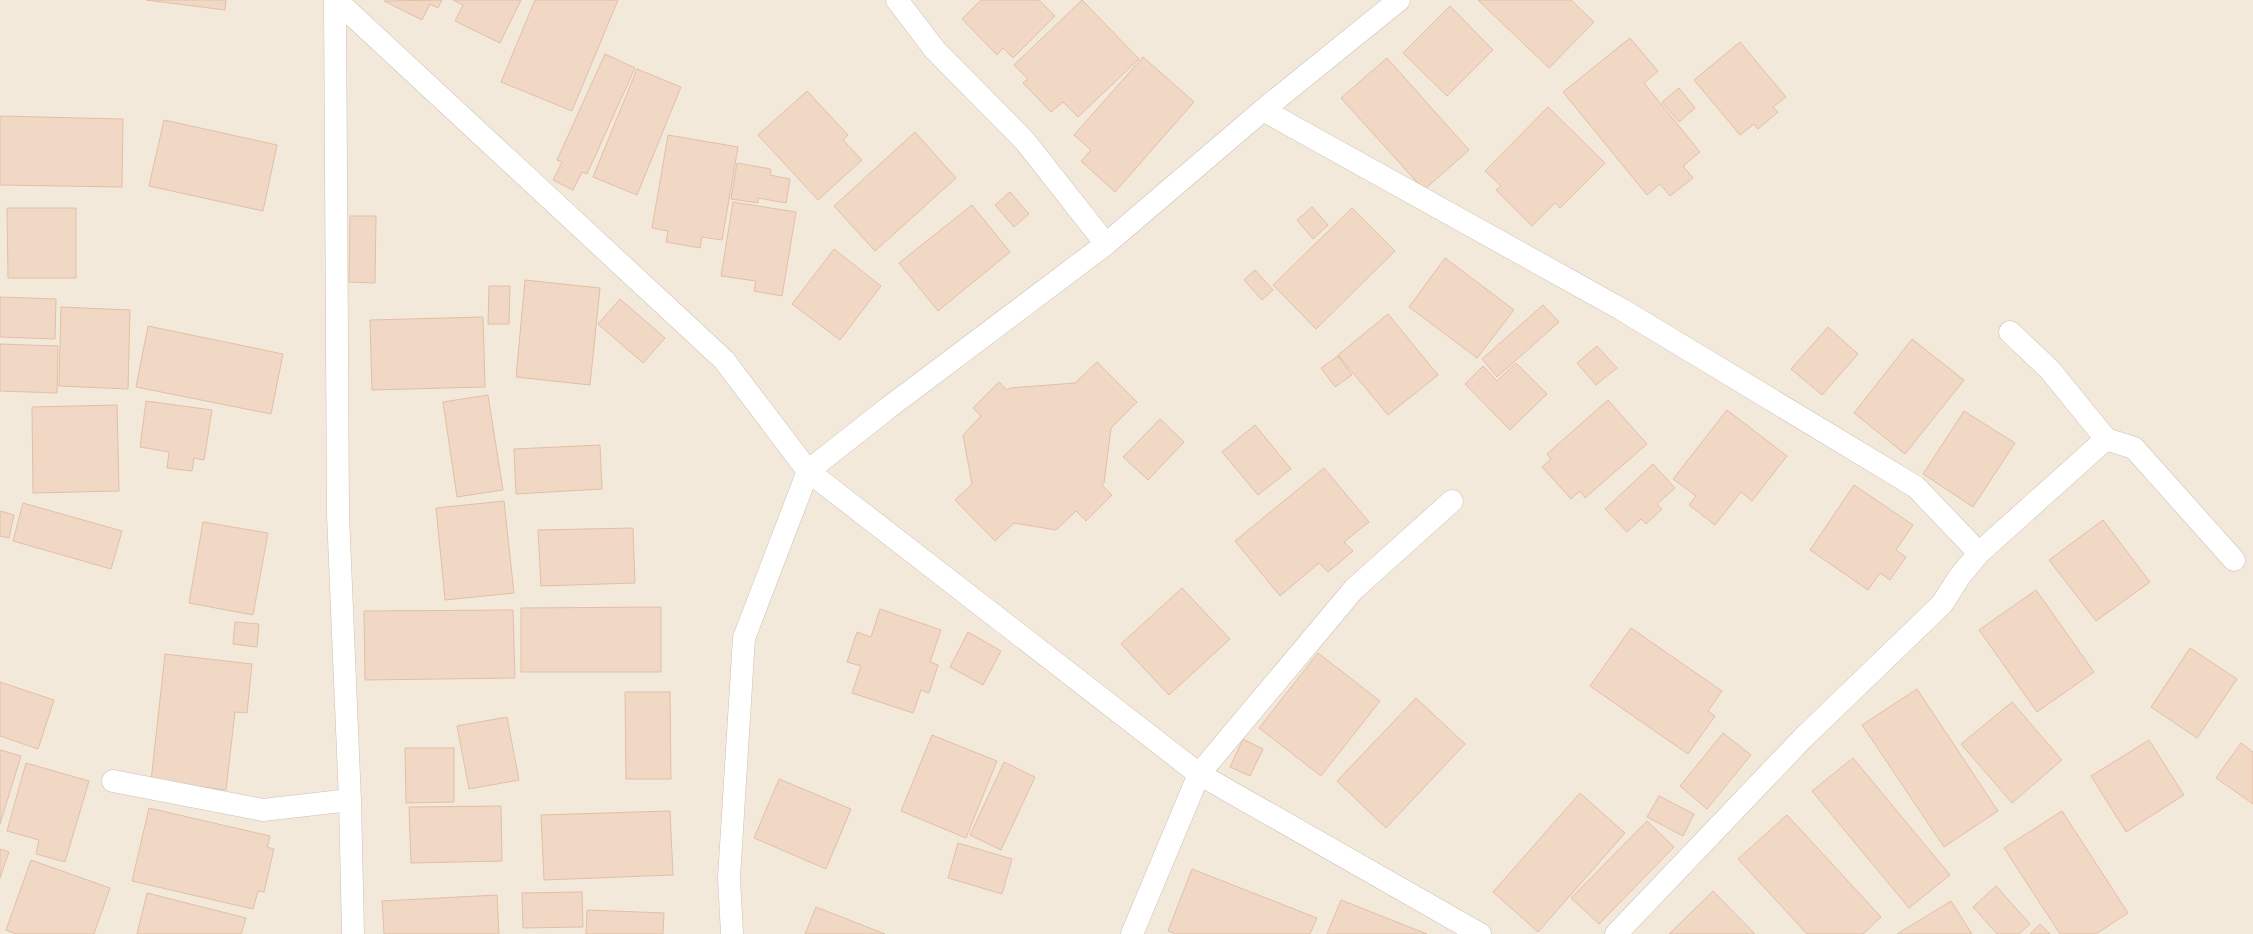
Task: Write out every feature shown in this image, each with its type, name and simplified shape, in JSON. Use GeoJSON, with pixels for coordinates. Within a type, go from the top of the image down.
{"type":"FeatureCollection","features":[{"type":"Feature","properties":{"kind":"street"},"geometry":{"type":"LineString","coordinates":[[336,0],[724,360],[808,472],[1199,774],[1480,934]]}},
{"type":"Feature","properties":{"kind":"street"},"geometry":{"type":"LineString","coordinates":[[336,0],[338,514],[350,800],[353,934]]}},
{"type":"Feature","properties":{"kind":"street"},"geometry":{"type":"LineString","coordinates":[[897,0],[935,50],[1024,140],[1106,244]]}},
{"type":"Feature","properties":{"kind":"street"},"geometry":{"type":"LineString","coordinates":[[732,934],[729,878],[744,638],[808,472],[888,408],[1106,244],[1262,110],[1399,0]]}},
{"type":"Feature","properties":{"kind":"street"},"geometry":{"type":"LineString","coordinates":[[1262,110],[1621,309],[1916,487],[1979,554]]}},
{"type":"Feature","properties":{"kind":"street"},"geometry":{"type":"LineString","coordinates":[[2010,332],[2050,370],[2106,439],[2134,448],[2234,560]]}},
{"type":"Feature","properties":{"kind":"street"},"geometry":{"type":"LineString","coordinates":[[1616,934],[1803,738],[1942,604],[1960,576],[1979,554],[2106,439]]}},
{"type":"Feature","properties":{"kind":"street"},"geometry":{"type":"LineString","coordinates":[[1132,934],[1199,774],[1354,589],[1452,501]]}},
{"type":"Feature","properties":{"kind":"street"},"geometry":{"type":"LineString","coordinates":[[113,781],[263,810],[350,800]]}},
{"type":"Feature","properties":{"kind":"shaded area"},"geometry":{"type":"Polygon","coordinates":[[[0,0],[2253,0],[2253,934],[0,934],[0,0]]]}},
{"type":"Feature","properties":{"kind":"building"},"geometry":{"type":"Polygon","coordinates":[[[146,0],[226,0],[225,10],[146,0]]]}},
{"type":"Feature","properties":{"kind":"building"},"geometry":{"type":"Polygon","coordinates":[[[442,0],[438,8],[430,4],[422,20],[384,1],[442,0]]]}},
{"type":"Feature","properties":{"kind":"building"},"geometry":{"type":"Polygon","coordinates":[[[453,0],[521,0],[500,43],[455,21],[463,5],[453,0]]]}},
{"type":"Feature","properties":{"kind":"building"},"geometry":{"type":"Polygon","coordinates":[[[535,0],[618,0],[572,111],[501,82],[535,0]]]}},
{"type":"Feature","properties":{"kind":"building"},"geometry":{"type":"Polygon","coordinates":[[[981,0],[1039,0],[1055,16],[1013,58],[1003,48],[997,55],[962,19],[981,0]]]}},
{"type":"Feature","properties":{"kind":"building"},"geometry":{"type":"Polygon","coordinates":[[[1082,0],[1139,59],[1078,117],[1063,102],[1051,112],[1023,83],[1028,79],[1014,65],[1082,0]]]}},
{"type":"Feature","properties":{"kind":"building"},"geometry":{"type":"Polygon","coordinates":[[[1478,0],[1571,0],[1594,22],[1549,68],[1478,0]]]}},
{"type":"Feature","properties":{"kind":"building"},"geometry":{"type":"Polygon","coordinates":[[[1450,6],[1493,50],[1447,96],[1403,53],[1450,6]]]}},
{"type":"Feature","properties":{"kind":"building"},"geometry":{"type":"Polygon","coordinates":[[[1630,38],[1658,71],[1644,83],[1700,152],[1683,166],[1693,178],[1670,196],[1660,184],[1647,195],[1563,92],[1630,38]]]}},
{"type":"Feature","properties":{"kind":"building"},"geometry":{"type":"Polygon","coordinates":[[[1740,42],[1786,97],[1773,107],[1778,112],[1758,129],[1754,124],[1740,135],[1694,80],[1740,42]]]}},
{"type":"Feature","properties":{"kind":"building"},"geometry":{"type":"Polygon","coordinates":[[[605,54],[635,68],[587,174],[582,172],[573,190],[553,180],[562,162],[557,160],[605,54]]]}},
{"type":"Feature","properties":{"kind":"building"},"geometry":{"type":"Polygon","coordinates":[[[1143,57],[1194,102],[1115,192],[1081,161],[1091,150],[1074,135],[1143,57]]]}},
{"type":"Feature","properties":{"kind":"building"},"geometry":{"type":"Polygon","coordinates":[[[1387,58],[1469,150],[1424,190],[1341,98],[1387,58]]]}},
{"type":"Feature","properties":{"kind":"building"},"geometry":{"type":"Polygon","coordinates":[[[637,69],[681,87],[637,195],[593,177],[637,69]]]}},
{"type":"Feature","properties":{"kind":"building"},"geometry":{"type":"Polygon","coordinates":[[[1679,88],[1695,108],[1679,122],[1662,102],[1679,88]]]}},
{"type":"Feature","properties":{"kind":"building"},"geometry":{"type":"Polygon","coordinates":[[[807,91],[848,135],[843,140],[862,160],[818,200],[758,135],[807,91]]]}},
{"type":"Feature","properties":{"kind":"building"},"geometry":{"type":"Polygon","coordinates":[[[1548,107],[1605,163],[1560,208],[1555,203],[1532,226],[1496,190],[1501,186],[1485,171],[1548,107]]]}},
{"type":"Feature","properties":{"kind":"building"},"geometry":{"type":"Polygon","coordinates":[[[0,116],[123,119],[122,187],[0,185],[0,116]]]}},
{"type":"Feature","properties":{"kind":"building"},"geometry":{"type":"Polygon","coordinates":[[[164,120],[277,145],[263,211],[149,186],[164,120]]]}},
{"type":"Feature","properties":{"kind":"building"},"geometry":{"type":"Polygon","coordinates":[[[915,132],[956,178],[875,251],[834,206],[915,132]]]}},
{"type":"Feature","properties":{"kind":"building"},"geometry":{"type":"Polygon","coordinates":[[[668,135],[738,147],[722,240],[702,237],[700,248],[666,242],[668,231],[652,228],[668,135]]]}},
{"type":"Feature","properties":{"kind":"building"},"geometry":{"type":"Polygon","coordinates":[[[737,163],[771,169],[770,175],[790,179],[786,203],[758,198],[758,203],[731,199],[737,163]]]}},
{"type":"Feature","properties":{"kind":"building"},"geometry":{"type":"Polygon","coordinates":[[[1010,192],[1029,214],[1014,227],[995,205],[1010,192]]]}},
{"type":"Feature","properties":{"kind":"building"},"geometry":{"type":"Polygon","coordinates":[[[733,202],[796,212],[782,296],[754,291],[756,281],[721,276],[733,202]]]}},
{"type":"Feature","properties":{"kind":"building"},"geometry":{"type":"Polygon","coordinates":[[[972,205],[1010,252],[938,311],[899,263],[972,205]]]}},
{"type":"Feature","properties":{"kind":"building"},"geometry":{"type":"Polygon","coordinates":[[[1312,207],[1328,225],[1313,239],[1297,220],[1312,207]]]}},
{"type":"Feature","properties":{"kind":"building"},"geometry":{"type":"Polygon","coordinates":[[[7,208],[76,208],[76,278],[8,278],[7,208]]]}},
{"type":"Feature","properties":{"kind":"building"},"geometry":{"type":"Polygon","coordinates":[[[1352,208],[1395,251],[1316,329],[1273,285],[1352,208]]]}},
{"type":"Feature","properties":{"kind":"building"},"geometry":{"type":"Polygon","coordinates":[[[350,216],[376,216],[375,283],[349,282],[350,216]]]}},
{"type":"Feature","properties":{"kind":"building"},"geometry":{"type":"Polygon","coordinates":[[[834,249],[881,286],[840,340],[792,304],[834,249]]]}},
{"type":"Feature","properties":{"kind":"building"},"geometry":{"type":"Polygon","coordinates":[[[1445,258],[1514,310],[1477,358],[1409,307],[1445,258]]]}},
{"type":"Feature","properties":{"kind":"building"},"geometry":{"type":"Polygon","coordinates":[[[1255,270],[1273,290],[1262,300],[1244,280],[1255,270]]]}},
{"type":"Feature","properties":{"kind":"building"},"geometry":{"type":"Polygon","coordinates":[[[525,280],[600,288],[590,385],[516,377],[525,280]]]}},
{"type":"Feature","properties":{"kind":"building"},"geometry":{"type":"Polygon","coordinates":[[[489,286],[510,286],[509,324],[488,324],[489,286]]]}},
{"type":"Feature","properties":{"kind":"building"},"geometry":{"type":"Polygon","coordinates":[[[0,297],[56,299],[55,339],[0,337],[0,297]]]}},
{"type":"Feature","properties":{"kind":"building"},"geometry":{"type":"Polygon","coordinates":[[[620,299],[665,338],[643,363],[598,324],[620,299]]]}},
{"type":"Feature","properties":{"kind":"building"},"geometry":{"type":"Polygon","coordinates":[[[1543,305],[1559,322],[1497,377],[1482,359],[1543,305]]]}},
{"type":"Feature","properties":{"kind":"building"},"geometry":{"type":"Polygon","coordinates":[[[61,307],[130,310],[128,389],[59,386],[61,307]]]}},
{"type":"Feature","properties":{"kind":"building"},"geometry":{"type":"Polygon","coordinates":[[[1388,314],[1438,375],[1388,415],[1338,355],[1388,314]]]}},
{"type":"Feature","properties":{"kind":"building"},"geometry":{"type":"Polygon","coordinates":[[[483,317],[485,387],[372,390],[370,320],[483,317]]]}},
{"type":"Feature","properties":{"kind":"building"},"geometry":{"type":"Polygon","coordinates":[[[148,326],[283,354],[271,414],[136,387],[148,326]]]}},
{"type":"Feature","properties":{"kind":"building"},"geometry":{"type":"Polygon","coordinates":[[[1828,327],[1858,354],[1822,395],[1791,369],[1828,327]]]}},
{"type":"Feature","properties":{"kind":"building"},"geometry":{"type":"Polygon","coordinates":[[[1912,339],[1964,380],[1905,454],[1854,413],[1912,339]]]}},
{"type":"Feature","properties":{"kind":"building"},"geometry":{"type":"Polygon","coordinates":[[[0,344],[58,346],[57,393],[0,391],[0,344]]]}},
{"type":"Feature","properties":{"kind":"building"},"geometry":{"type":"Polygon","coordinates":[[[1597,346],[1617,368],[1596,385],[1577,363],[1597,346]]]}},
{"type":"Feature","properties":{"kind":"building"},"geometry":{"type":"Polygon","coordinates":[[[1338,356],[1352,375],[1335,387],[1321,368],[1338,356]]]}},
{"type":"Feature","properties":{"kind":"building"},"geometry":{"type":"Polygon","coordinates":[[[1097,362],[1137,402],[1111,428],[1104,483],[1102,485],[1112,495],[1086,521],[1076,511],[1056,530],[1014,523],[995,541],[955,500],[972,484],[963,435],[981,416],[973,408],[999,382],[1007,390],[1010,388],[1075,383],[1097,362]]]}},
{"type":"Feature","properties":{"kind":"building"},"geometry":{"type":"Polygon","coordinates":[[[1516,363],[1547,394],[1510,430],[1465,384],[1483,366],[1497,381],[1516,363]]]}},
{"type":"Feature","properties":{"kind":"building"},"geometry":{"type":"Polygon","coordinates":[[[488,395],[503,490],[457,497],[443,402],[488,395]]]}},
{"type":"Feature","properties":{"kind":"building"},"geometry":{"type":"Polygon","coordinates":[[[1608,400],[1647,444],[1585,498],[1580,491],[1571,499],[1542,467],[1551,459],[1547,454],[1608,400]]]}},
{"type":"Feature","properties":{"kind":"building"},"geometry":{"type":"Polygon","coordinates":[[[146,401],[212,410],[204,460],[194,458],[192,471],[167,468],[169,452],[140,447],[146,401]]]}},
{"type":"Feature","properties":{"kind":"building"},"geometry":{"type":"Polygon","coordinates":[[[117,405],[119,491],[33,493],[32,407],[117,405]]]}},
{"type":"Feature","properties":{"kind":"building"},"geometry":{"type":"Polygon","coordinates":[[[1727,410],[1787,456],[1752,501],[1741,492],[1715,525],[1689,505],[1696,496],[1673,479],[1727,410]]]}},
{"type":"Feature","properties":{"kind":"building"},"geometry":{"type":"Polygon","coordinates":[[[1964,411],[2015,443],[1973,507],[1923,474],[1964,411]]]}},
{"type":"Feature","properties":{"kind":"building"},"geometry":{"type":"Polygon","coordinates":[[[1160,419],[1184,442],[1148,480],[1123,457],[1160,419]]]}},
{"type":"Feature","properties":{"kind":"building"},"geometry":{"type":"Polygon","coordinates":[[[1255,425],[1291,469],[1258,495],[1222,452],[1255,425]]]}},
{"type":"Feature","properties":{"kind":"building"},"geometry":{"type":"Polygon","coordinates":[[[600,445],[602,489],[516,494],[514,449],[600,445]]]}},
{"type":"Feature","properties":{"kind":"building"},"geometry":{"type":"Polygon","coordinates":[[[1653,464],[1675,488],[1657,504],[1662,509],[1646,524],[1641,519],[1627,532],[1605,509],[1653,464]]]}},
{"type":"Feature","properties":{"kind":"building"},"geometry":{"type":"Polygon","coordinates":[[[1324,468],[1369,522],[1344,542],[1353,551],[1328,572],[1319,563],[1280,596],[1235,541],[1324,468]]]}},
{"type":"Feature","properties":{"kind":"building"},"geometry":{"type":"Polygon","coordinates":[[[1854,485],[1913,525],[1896,550],[1906,557],[1890,580],[1880,573],[1868,590],[1810,550],[1854,485]]]}},
{"type":"Feature","properties":{"kind":"building"},"geometry":{"type":"Polygon","coordinates":[[[504,501],[514,593],[445,600],[436,508],[504,501]]]}},
{"type":"Feature","properties":{"kind":"building"},"geometry":{"type":"Polygon","coordinates":[[[23,503],[122,531],[111,569],[13,541],[23,503]]]}},
{"type":"Feature","properties":{"kind":"building"},"geometry":{"type":"Polygon","coordinates":[[[0,511],[14,515],[9,538],[0,536],[0,511]]]}},
{"type":"Feature","properties":{"kind":"building"},"geometry":{"type":"Polygon","coordinates":[[[2103,520],[2150,582],[2096,621],[2049,560],[2103,520]]]}},
{"type":"Feature","properties":{"kind":"building"},"geometry":{"type":"Polygon","coordinates":[[[203,522],[268,533],[253,615],[189,603],[203,522]]]}},
{"type":"Feature","properties":{"kind":"building"},"geometry":{"type":"Polygon","coordinates":[[[633,528],[635,583],[541,586],[538,530],[633,528]]]}},
{"type":"Feature","properties":{"kind":"building"},"geometry":{"type":"Polygon","coordinates":[[[1182,588],[1230,639],[1169,695],[1121,644],[1182,588]]]}},
{"type":"Feature","properties":{"kind":"building"},"geometry":{"type":"Polygon","coordinates":[[[2036,590],[2094,672],[2037,712],[1979,630],[2036,590]]]}},
{"type":"Feature","properties":{"kind":"building"},"geometry":{"type":"Polygon","coordinates":[[[661,607],[661,672],[521,672],[521,608],[661,607]]]}},
{"type":"Feature","properties":{"kind":"building"},"geometry":{"type":"Polygon","coordinates":[[[880,609],[941,630],[930,662],[938,665],[929,693],[921,690],[913,713],[852,693],[861,666],[847,662],[857,632],[871,637],[880,609]]]}},
{"type":"Feature","properties":{"kind":"building"},"geometry":{"type":"Polygon","coordinates":[[[513,610],[515,678],[365,680],[364,611],[513,610]]]}},
{"type":"Feature","properties":{"kind":"building"},"geometry":{"type":"Polygon","coordinates":[[[235,622],[259,624],[257,647],[233,644],[235,622]]]}},
{"type":"Feature","properties":{"kind":"building"},"geometry":{"type":"Polygon","coordinates":[[[1631,628],[1722,691],[1708,711],[1715,716],[1688,754],[1590,686],[1631,628]]]}},
{"type":"Feature","properties":{"kind":"building"},"geometry":{"type":"Polygon","coordinates":[[[968,632],[1001,651],[983,685],[950,667],[968,632]]]}},
{"type":"Feature","properties":{"kind":"building"},"geometry":{"type":"Polygon","coordinates":[[[2190,648],[2237,679],[2197,738],[2151,707],[2190,648]]]}},
{"type":"Feature","properties":{"kind":"building"},"geometry":{"type":"Polygon","coordinates":[[[1318,653],[1380,701],[1321,776],[1259,728],[1318,653]]]}},
{"type":"Feature","properties":{"kind":"building"},"geometry":{"type":"Polygon","coordinates":[[[165,654],[252,664],[247,713],[235,712],[226,790],[151,781],[165,654]]]}},
{"type":"Feature","properties":{"kind":"building"},"geometry":{"type":"Polygon","coordinates":[[[0,682],[54,700],[38,749],[0,736],[0,682]]]}},
{"type":"Feature","properties":{"kind":"building"},"geometry":{"type":"Polygon","coordinates":[[[1917,689],[1998,811],[1944,847],[1862,725],[1917,689]]]}},
{"type":"Feature","properties":{"kind":"building"},"geometry":{"type":"Polygon","coordinates":[[[625,692],[670,692],[671,779],[626,779],[625,692]]]}},
{"type":"Feature","properties":{"kind":"building"},"geometry":{"type":"Polygon","coordinates":[[[1416,698],[1465,744],[1386,828],[1337,781],[1416,698]]]}},
{"type":"Feature","properties":{"kind":"building"},"geometry":{"type":"Polygon","coordinates":[[[2012,702],[2062,760],[2012,803],[1961,744],[2012,702]]]}},
{"type":"Feature","properties":{"kind":"building"},"geometry":{"type":"Polygon","coordinates":[[[507,717],[519,780],[469,789],[457,726],[507,717]]]}},
{"type":"Feature","properties":{"kind":"building"},"geometry":{"type":"Polygon","coordinates":[[[1723,733],[1751,755],[1707,809],[1680,786],[1723,733]]]}},
{"type":"Feature","properties":{"kind":"building"},"geometry":{"type":"Polygon","coordinates":[[[932,735],[997,761],[966,838],[901,811],[932,735]]]}},
{"type":"Feature","properties":{"kind":"building"},"geometry":{"type":"Polygon","coordinates":[[[1243,739],[1263,749],[1250,776],[1230,767],[1243,739]]]}},
{"type":"Feature","properties":{"kind":"building"},"geometry":{"type":"Polygon","coordinates":[[[2149,740],[2184,795],[2126,832],[2091,776],[2149,740]]]}},
{"type":"Feature","properties":{"kind":"building"},"geometry":{"type":"Polygon","coordinates":[[[2241,743],[2253,752],[2253,804],[2216,778],[2241,743]]]}},
{"type":"Feature","properties":{"kind":"building"},"geometry":{"type":"Polygon","coordinates":[[[405,748],[454,748],[454,802],[406,803],[405,748]]]}},
{"type":"Feature","properties":{"kind":"building"},"geometry":{"type":"Polygon","coordinates":[[[0,750],[21,756],[0,824],[0,750]]]}},
{"type":"Feature","properties":{"kind":"building"},"geometry":{"type":"Polygon","coordinates":[[[1853,758],[1950,875],[1909,908],[1812,791],[1853,758]]]}},
{"type":"Feature","properties":{"kind":"building"},"geometry":{"type":"Polygon","coordinates":[[[1004,762],[1035,777],[1001,850],[970,835],[1004,762]]]}},
{"type":"Feature","properties":{"kind":"building"},"geometry":{"type":"Polygon","coordinates":[[[26,763],[89,781],[65,862],[36,854],[39,840],[7,831],[26,763]]]}},
{"type":"Feature","properties":{"kind":"building"},"geometry":{"type":"Polygon","coordinates":[[[779,779],[851,809],[826,869],[754,838],[779,779]]]}},
{"type":"Feature","properties":{"kind":"building"},"geometry":{"type":"Polygon","coordinates":[[[1580,793],[1625,833],[1538,932],[1493,892],[1580,793]]]}},
{"type":"Feature","properties":{"kind":"building"},"geometry":{"type":"Polygon","coordinates":[[[1659,796],[1694,814],[1683,836],[1647,817],[1659,796]]]}},
{"type":"Feature","properties":{"kind":"building"},"geometry":{"type":"Polygon","coordinates":[[[501,806],[502,861],[411,863],[409,807],[501,806]]]}},
{"type":"Feature","properties":{"kind":"building"},"geometry":{"type":"Polygon","coordinates":[[[149,808],[270,836],[267,847],[274,849],[264,892],[258,891],[253,909],[132,881],[149,808]]]}},
{"type":"Feature","properties":{"kind":"building"},"geometry":{"type":"Polygon","coordinates":[[[670,811],[673,875],[544,880],[541,815],[670,811]]]}},
{"type":"Feature","properties":{"kind":"building"},"geometry":{"type":"Polygon","coordinates":[[[2062,811],[2128,913],[2096,934],[2060,934],[2004,848],[2062,811]]]}},
{"type":"Feature","properties":{"kind":"building"},"geometry":{"type":"Polygon","coordinates":[[[1787,815],[1881,917],[1863,934],[1807,934],[1738,859],[1787,815]]]}},
{"type":"Feature","properties":{"kind":"building"},"geometry":{"type":"Polygon","coordinates":[[[1647,821],[1674,847],[1599,924],[1571,898],[1647,821]]]}},
{"type":"Feature","properties":{"kind":"building"},"geometry":{"type":"Polygon","coordinates":[[[958,843],[1012,859],[1002,894],[948,878],[958,843]]]}},
{"type":"Feature","properties":{"kind":"building"},"geometry":{"type":"Polygon","coordinates":[[[0,849],[9,852],[0,878],[0,849]]]}},
{"type":"Feature","properties":{"kind":"building"},"geometry":{"type":"Polygon","coordinates":[[[31,860],[110,888],[94,934],[16,934],[6,930],[31,860]]]}},
{"type":"Feature","properties":{"kind":"building"},"geometry":{"type":"Polygon","coordinates":[[[1192,869],[1317,918],[1310,934],[1176,934],[1168,931],[1192,869]]]}},
{"type":"Feature","properties":{"kind":"building"},"geometry":{"type":"Polygon","coordinates":[[[1996,886],[2030,924],[2019,934],[1997,934],[1973,907],[1996,886]]]}},
{"type":"Feature","properties":{"kind":"building"},"geometry":{"type":"Polygon","coordinates":[[[1713,891],[1755,934],[1669,934],[1713,891]]]}},
{"type":"Feature","properties":{"kind":"building"},"geometry":{"type":"Polygon","coordinates":[[[582,892],[583,927],[523,928],[522,893],[582,892]]]}},
{"type":"Feature","properties":{"kind":"building"},"geometry":{"type":"Polygon","coordinates":[[[147,893],[246,918],[241,934],[137,934],[147,893]]]}},
{"type":"Feature","properties":{"kind":"building"},"geometry":{"type":"Polygon","coordinates":[[[497,895],[499,934],[384,934],[382,901],[497,895]]]}},
{"type":"Feature","properties":{"kind":"building"},"geometry":{"type":"Polygon","coordinates":[[[1341,900],[1427,934],[1327,934],[1341,900]]]}},
{"type":"Feature","properties":{"kind":"building"},"geometry":{"type":"Polygon","coordinates":[[[1951,901],[1972,934],[1897,934],[1951,901]]]}},
{"type":"Feature","properties":{"kind":"building"},"geometry":{"type":"Polygon","coordinates":[[[816,907],[885,934],[805,934],[816,907]]]}},
{"type":"Feature","properties":{"kind":"building"},"geometry":{"type":"Polygon","coordinates":[[[587,910],[664,913],[663,934],[586,934],[587,910]]]}},
{"type":"Feature","properties":{"kind":"building"},"geometry":{"type":"Polygon","coordinates":[[[2040,924],[2050,934],[2030,934],[2040,924]]]}}]}
